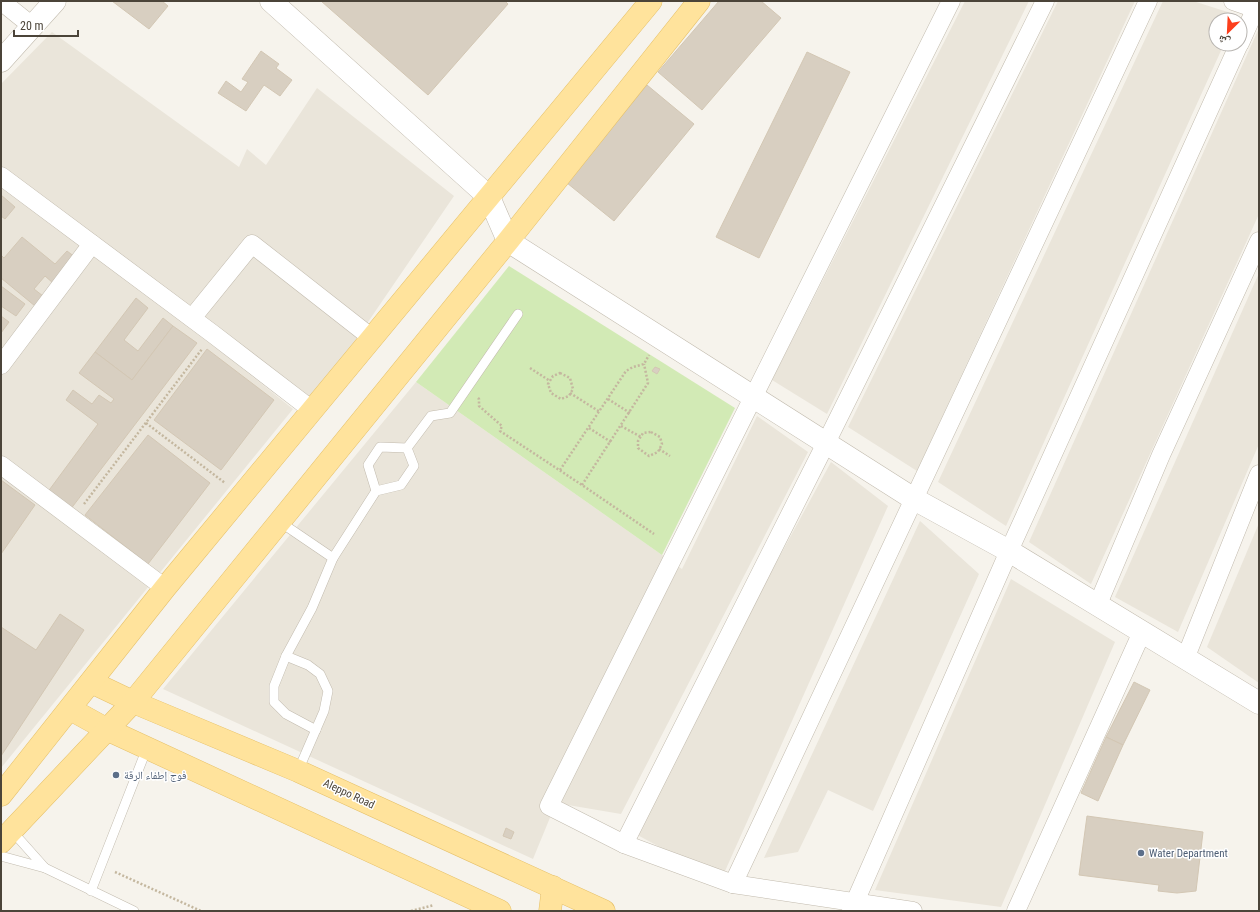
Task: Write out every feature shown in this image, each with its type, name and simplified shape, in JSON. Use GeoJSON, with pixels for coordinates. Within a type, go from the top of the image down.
{"type":"FeatureCollection","features":[{"type":"Feature","properties":{"kind":"main road"},"geometry":{"type":"LineString","coordinates":[[1,795],[165,588],[651,1]]}},
{"type":"Feature","properties":{"kind":"main road"},"geometry":{"type":"LineString","coordinates":[[5,832],[108,730],[133,702],[508,241],[699,1]]}},
{"type":"Feature","properties":{"kind":"main road","name":"Aleppo Road"},"geometry":{"type":"LineString","coordinates":[[91,682],[133,702],[298,771],[553,888],[577,905],[604,911]]}},
{"type":"Feature","properties":{"kind":"main road"},"geometry":{"type":"LineString","coordinates":[[70,709],[108,730],[148,747],[500,911]]}},
{"type":"Feature","properties":{"kind":"main road"},"geometry":{"type":"LineString","coordinates":[[550,911],[553,888]]}},
{"type":"Feature","properties":{"kind":"street"},"geometry":{"type":"LineString","coordinates":[[1,1],[32,26]]}},
{"type":"Feature","properties":{"kind":"street"},"geometry":{"type":"LineString","coordinates":[[1,61],[54,1]]}},
{"type":"Feature","properties":{"kind":"street"},"geometry":{"type":"LineString","coordinates":[[271,1],[489,197],[508,241],[914,499],[1009,551],[1259,703]]}},
{"type":"Feature","properties":{"kind":"street"},"geometry":{"type":"LineString","coordinates":[[913,911],[853,907],[733,884],[624,844],[549,806],[951,1]]}},
{"type":"Feature","properties":{"kind":"street"},"geometry":{"type":"LineString","coordinates":[[624,844],[826,443],[1045,1]]}},
{"type":"Feature","properties":{"kind":"street"},"geometry":{"type":"LineString","coordinates":[[733,884],[1148,1]]}},
{"type":"Feature","properties":{"kind":"street"},"geometry":{"type":"LineString","coordinates":[[1233,1],[1258,6],[1248,27]]}},
{"type":"Feature","properties":{"kind":"street"},"geometry":{"type":"LineString","coordinates":[[853,907],[1009,551],[1236,52]]}},
{"type":"Feature","properties":{"kind":"street"},"geometry":{"type":"LineString","coordinates":[[1,176],[192,318],[312,410]]}},
{"type":"Feature","properties":{"kind":"street"},"geometry":{"type":"LineString","coordinates":[[1098,604],[1162,455],[1259,241]]}},
{"type":"Feature","properties":{"kind":"street"},"geometry":{"type":"LineString","coordinates":[[1,365],[92,244]]}},
{"type":"Feature","properties":{"kind":"street"},"geometry":{"type":"LineString","coordinates":[[192,318],[252,244],[372,338]]}},
{"type":"Feature","properties":{"kind":"street"},"geometry":{"type":"LineString","coordinates":[[1,465],[165,588]]}},
{"type":"Feature","properties":{"kind":"street"},"geometry":{"type":"LineString","coordinates":[[1185,659],[1259,474]]}},
{"type":"Feature","properties":{"kind":"street"},"geometry":{"type":"LineString","coordinates":[[1016,911],[1142,632]]}},
{"type":"Feature","properties":{"kind":"lane"},"geometry":{"type":"LineString","coordinates":[[407,448],[430,416],[450,413],[518,314]]}},
{"type":"Feature","properties":{"kind":"lane"},"geometry":{"type":"LineString","coordinates":[[376,491],[368,465],[380,447],[407,448]]}},
{"type":"Feature","properties":{"kind":"lane"},"geometry":{"type":"LineString","coordinates":[[316,730],[286,714],[274,702],[274,686],[286,656],[312,608],[333,558],[376,491],[401,485],[414,466],[407,448]]}},
{"type":"Feature","properties":{"kind":"lane"},"geometry":{"type":"LineString","coordinates":[[280,522],[333,558]]}},
{"type":"Feature","properties":{"kind":"lane"},"geometry":{"type":"LineString","coordinates":[[286,656],[308,665],[320,674],[328,690],[324,711],[298,771]]}},
{"type":"Feature","properties":{"kind":"lane"},"geometry":{"type":"LineString","coordinates":[[91,891],[148,747]]}},
{"type":"Feature","properties":{"kind":"lane"},"geometry":{"type":"LineString","coordinates":[[5,832],[44,868]]}},
{"type":"Feature","properties":{"kind":"lane"},"geometry":{"type":"LineString","coordinates":[[1,856],[44,868],[134,911]]}},
{"type":"Feature","properties":{"kind":"path"},"geometry":{"type":"LineString","coordinates":[[73,519],[213,334]]}},
{"type":"Feature","properties":{"kind":"path"},"geometry":{"type":"LineString","coordinates":[[582,485],[622,426],[648,383],[644,364],[660,338]]}},
{"type":"Feature","properties":{"kind":"path"},"geometry":{"type":"LineString","coordinates":[[560,470],[626,372],[633,366],[644,364]]}},
{"type":"Feature","properties":{"kind":"path"},"geometry":{"type":"LineString","coordinates":[[530,368],[550,381]]}},
{"type":"Feature","properties":{"kind":"path"},"geometry":{"type":"LineString","coordinates":[[560,374],[570,378],[573,389],[570,393],[561,400],[550,393],[548,384],[552,376],[560,374]]}},
{"type":"Feature","properties":{"kind":"path"},"geometry":{"type":"LineString","coordinates":[[466,390],[479,399],[480,406],[502,426],[500,431],[654,534]]}},
{"type":"Feature","properties":{"kind":"path"},"geometry":{"type":"LineString","coordinates":[[570,393],[600,412]]}},
{"type":"Feature","properties":{"kind":"path"},"geometry":{"type":"LineString","coordinates":[[608,399],[630,413]]}},
{"type":"Feature","properties":{"kind":"path"},"geometry":{"type":"LineString","coordinates":[[146,423],[242,496]]}},
{"type":"Feature","properties":{"kind":"path"},"geometry":{"type":"LineString","coordinates":[[622,426],[641,437]]}},
{"type":"Feature","properties":{"kind":"path"},"geometry":{"type":"LineString","coordinates":[[589,428],[611,442]]}},
{"type":"Feature","properties":{"kind":"path"},"geometry":{"type":"LineString","coordinates":[[651,432],[660,437],[662,444],[658,452],[650,456],[638,448],[638,441],[641,437],[643,433],[651,432]]}},
{"type":"Feature","properties":{"kind":"path"},"geometry":{"type":"LineString","coordinates":[[659,449],[670,456]]}},
{"type":"Feature","properties":{"kind":"path"},"geometry":{"type":"LineString","coordinates":[[102,866],[201,911]]}},
{"type":"Feature","properties":{"kind":"shaded area"},"geometry":{"type":"Polygon","coordinates":[[[965,1],[1029,1],[827,414],[772,380],[965,1]]]}},
{"type":"Feature","properties":{"kind":"shaded area"},"geometry":{"type":"Polygon","coordinates":[[[1058,1],[1135,1],[917,471],[848,427],[1058,1]]]}},
{"type":"Feature","properties":{"kind":"shaded area"},"geometry":{"type":"Polygon","coordinates":[[[1163,1],[1193,1],[1228,12],[1208,12],[1208,52],[1220,52],[1006,526],[938,482],[1163,1]]]}},
{"type":"Feature","properties":{"kind":"shaded area"},"geometry":{"type":"Polygon","coordinates":[[[1259,28],[1259,214],[1091,584],[1029,542],[1259,28]]]}},
{"type":"Feature","properties":{"kind":"shaded area"},"geometry":{"type":"Polygon","coordinates":[[[52,32],[239,167],[247,149],[266,165],[317,88],[454,196],[312,404],[1,169],[1,84],[52,32]]]}},
{"type":"Feature","properties":{"kind":"shaded area"},"geometry":{"type":"Polygon","coordinates":[[[1,183],[99,254],[293,409],[1,768],[1,183]]]}},
{"type":"Feature","properties":{"kind":"shaded area"},"geometry":{"type":"Polygon","coordinates":[[[1259,273],[1259,444],[1178,632],[1115,597],[1259,273]]]}},
{"type":"Feature","properties":{"kind":"shaded area"},"geometry":{"type":"Polygon","coordinates":[[[416,382],[682,569],[757,416],[808,452],[621,814],[556,803],[533,859],[163,689],[416,382]]]}},
{"type":"Feature","properties":{"kind":"shaded area"},"geometry":{"type":"Polygon","coordinates":[[[831,462],[888,506],[721,880],[630,831],[831,462]]]}},
{"type":"Feature","properties":{"kind":"shaded area"},"geometry":{"type":"Polygon","coordinates":[[[920,521],[979,574],[873,811],[828,790],[798,852],[764,858],[920,521]]]}},
{"type":"Feature","properties":{"kind":"shaded area"},"geometry":{"type":"Polygon","coordinates":[[[1259,523],[1259,683],[1207,647],[1259,523]]]}},
{"type":"Feature","properties":{"kind":"shaded area"},"geometry":{"type":"Polygon","coordinates":[[[1011,579],[1115,642],[1001,907],[875,890],[1011,579]]]}},
{"type":"Feature","properties":{"kind":"green space"},"geometry":{"type":"Polygon","coordinates":[[[509,266],[735,408],[662,555],[416,382],[509,266]]]}},
{"type":"Feature","properties":{"kind":"building"},"geometry":{"type":"Polygon","coordinates":[[[112,1],[162,1],[168,6],[149,29],[112,1]]]}},
{"type":"Feature","properties":{"kind":"building"},"geometry":{"type":"Polygon","coordinates":[[[321,1],[505,1],[508,4],[428,95],[321,1]]]}},
{"type":"Feature","properties":{"kind":"building"},"geometry":{"type":"Polygon","coordinates":[[[719,1],[761,1],[781,18],[702,110],[658,72],[719,1]]]}},
{"type":"Feature","properties":{"kind":"building"},"geometry":{"type":"Polygon","coordinates":[[[261,51],[279,64],[276,68],[292,80],[280,96],[264,85],[246,111],[218,93],[226,81],[241,92],[248,82],[242,79],[261,51]]]}},
{"type":"Feature","properties":{"kind":"building"},"geometry":{"type":"Polygon","coordinates":[[[807,52],[850,72],[759,258],[716,237],[807,52]]]}},
{"type":"Feature","properties":{"kind":"building"},"geometry":{"type":"Polygon","coordinates":[[[647,85],[694,124],[614,221],[567,183],[647,85]]]}},
{"type":"Feature","properties":{"kind":"building"},"geometry":{"type":"Polygon","coordinates":[[[1,195],[15,207],[5,219],[1,216],[1,195]]]}},
{"type":"Feature","properties":{"kind":"building"},"geometry":{"type":"Polygon","coordinates":[[[22,237],[55,264],[67,251],[75,257],[53,283],[45,276],[34,289],[43,296],[35,306],[1,278],[1,255],[4,258],[22,237]]]}},
{"type":"Feature","properties":{"kind":"building"},"geometry":{"type":"Polygon","coordinates":[[[1,286],[25,304],[16,316],[1,306],[1,286]]]}},
{"type":"Feature","properties":{"kind":"building"},"geometry":{"type":"Polygon","coordinates":[[[136,298],[148,308],[124,340],[138,351],[163,318],[173,326],[132,380],[95,352],[136,298]]]}},
{"type":"Feature","properties":{"kind":"building"},"geometry":{"type":"Polygon","coordinates":[[[1,316],[9,322],[1,333],[1,316]]]}},
{"type":"Feature","properties":{"kind":"building"},"geometry":{"type":"Polygon","coordinates":[[[173,326],[197,343],[70,510],[47,493],[98,424],[66,400],[73,390],[92,404],[99,395],[111,403],[114,399],[79,373],[95,352],[132,380],[173,326]]]}},
{"type":"Feature","properties":{"kind":"building"},"geometry":{"type":"Polygon","coordinates":[[[207,349],[274,400],[221,470],[154,420],[207,349]]]}},
{"type":"Feature","properties":{"kind":"building"},"geometry":{"type":"Polygon","coordinates":[[[655,367],[660,369],[657,374],[652,371],[655,367]]]}},
{"type":"Feature","properties":{"kind":"building"},"geometry":{"type":"Polygon","coordinates":[[[148,435],[210,483],[148,564],[85,515],[148,435]]]}},
{"type":"Feature","properties":{"kind":"building"},"geometry":{"type":"Polygon","coordinates":[[[1,480],[35,505],[1,554],[1,480]]]}},
{"type":"Feature","properties":{"kind":"building"},"geometry":{"type":"Polygon","coordinates":[[[60,614],[84,630],[1,756],[1,627],[36,650],[60,614]]]}},
{"type":"Feature","properties":{"kind":"building"},"geometry":{"type":"Polygon","coordinates":[[[1134,682],[1150,690],[1123,745],[1106,737],[1134,682]]]}},
{"type":"Feature","properties":{"kind":"building"},"geometry":{"type":"Polygon","coordinates":[[[1106,737],[1123,745],[1098,801],[1081,793],[1106,737]]]}},
{"type":"Feature","properties":{"kind":"building","name":"Water Department"},"geometry":{"type":"Polygon","coordinates":[[[1087,816],[1203,832],[1196,891],[1177,893],[1158,891],[1159,885],[1079,875],[1087,816]]]}},
{"type":"Feature","properties":{"kind":"building"},"geometry":{"type":"Polygon","coordinates":[[[506,828],[514,832],[511,839],[503,836],[506,828]]]}},
{"type":"Feature","properties":{"kind":"place","name":"فوج إطفاء الرقة"},"geometry":{"type":"Point","coordinates":[116,775]}},
{"type":"Feature","properties":{"kind":"place","name":"Water Department"},"geometry":{"type":"Point","coordinates":[1141,853]}}]}
